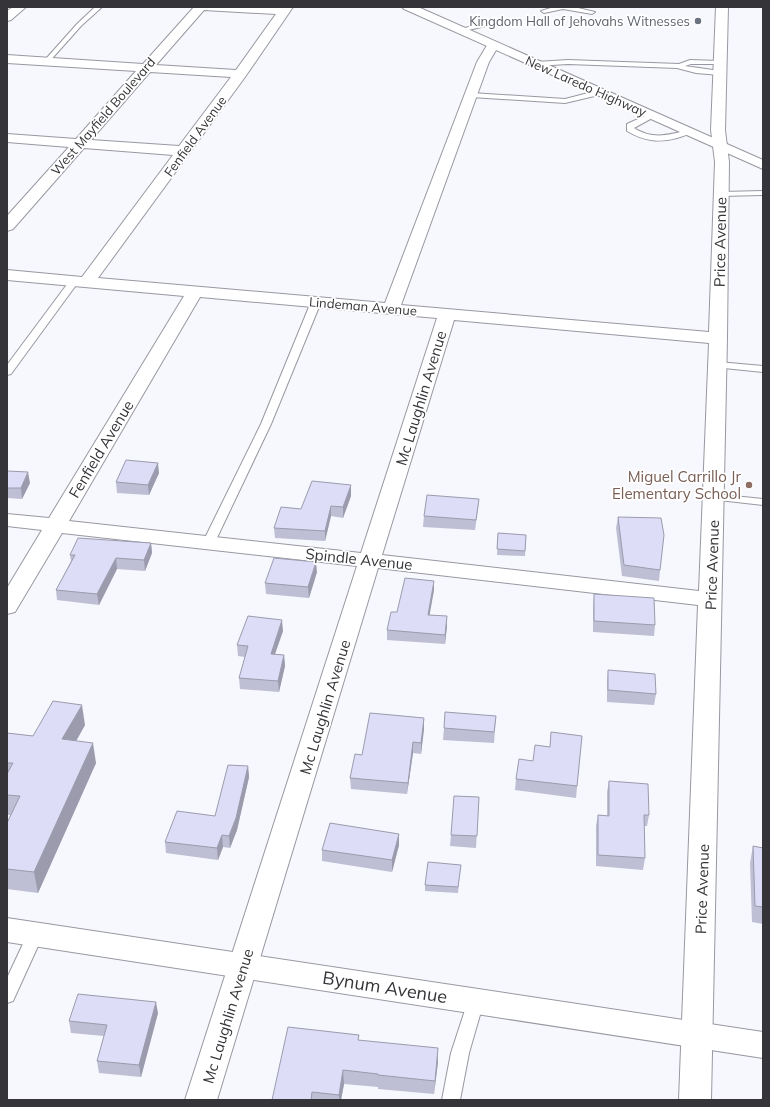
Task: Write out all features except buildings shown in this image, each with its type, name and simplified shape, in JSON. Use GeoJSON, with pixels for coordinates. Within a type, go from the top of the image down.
{"type":"FeatureCollection","features":[{"type":"Feature","properties":{"kind":"street"},"geometry":{"type":"LineString","coordinates":[[7,17],[20,7]]}},
{"type":"Feature","properties":{"kind":"street","name":"West Mayfield Boulevard"},"geometry":{"type":"LineString","coordinates":[[7,226],[200,7]]}},
{"type":"Feature","properties":{"kind":"street"},"geometry":{"type":"LineString","coordinates":[[207,7],[286,9]]}},
{"type":"Feature","properties":{"kind":"street","name":"New Laredo Highway"},"geometry":{"type":"LineString","coordinates":[[408,7],[763,165]]}},
{"type":"Feature","properties":{"kind":"street","name":"Price Avenue"},"geometry":{"type":"LineString","coordinates":[[695,1100],[718,365],[722,162],[718,130],[722,7]]}},
{"type":"Feature","properties":{"kind":"street","name":"Fenfield Avenue"},"geometry":{"type":"LineString","coordinates":[[80,282],[183,151],[286,9]]}},
{"type":"Feature","properties":{"kind":"street"},"geometry":{"type":"LineString","coordinates":[[391,309],[483,62],[493,45]]}},
{"type":"Feature","properties":{"kind":"street"},"geometry":{"type":"LineString","coordinates":[[7,59],[240,74]]}},
{"type":"Feature","properties":{"kind":"street"},"geometry":{"type":"LineString","coordinates":[[7,138],[183,151]]}},
{"type":"Feature","properties":{"kind":"street","name":"Lindeman Avenue"},"geometry":{"type":"LineString","coordinates":[[7,275],[718,338]]}},
{"type":"Feature","properties":{"kind":"street","name":"Fenfield Avenue"},"geometry":{"type":"LineString","coordinates":[[7,607],[195,292]]}},
{"type":"Feature","properties":{"kind":"street","name":"Mc Laughlin Avenue"},"geometry":{"type":"LineString","coordinates":[[201,1100],[448,313]]}},
{"type":"Feature","properties":{"kind":"street","name":"Spindle Avenue"},"geometry":{"type":"LineString","coordinates":[[7,520],[711,599]]}},
{"type":"Feature","properties":{"kind":"street","name":"Bynum Avenue"},"geometry":{"type":"LineString","coordinates":[[21,933],[763,1045]]}},
{"type":"Feature","properties":{"kind":"lane"},"geometry":{"type":"LineString","coordinates":[[46,62],[78,25],[100,7]]}},
{"type":"Feature","properties":{"kind":"lane"},"geometry":{"type":"LineString","coordinates":[[544,11],[562,7],[593,9],[590,22]]}},
{"type":"Feature","properties":{"kind":"lane"},"geometry":{"type":"LineString","coordinates":[[460,30],[496,22]]}},
{"type":"Feature","properties":{"kind":"lane"},"geometry":{"type":"LineString","coordinates":[[536,64],[568,62],[677,66],[696,71],[720,68]]}},
{"type":"Feature","properties":{"kind":"lane"},"geometry":{"type":"LineString","coordinates":[[471,95],[565,101],[600,92]]}},
{"type":"Feature","properties":{"kind":"lane"},"geometry":{"type":"LineString","coordinates":[[651,115],[630,126],[630,129],[659,140],[688,132]]}},
{"type":"Feature","properties":{"kind":"lane"},"geometry":{"type":"LineString","coordinates":[[721,194],[763,193]]}},
{"type":"Feature","properties":{"kind":"lane"},"geometry":{"type":"LineString","coordinates":[[7,372],[80,282]]}},
{"type":"Feature","properties":{"kind":"lane"},"geometry":{"type":"LineString","coordinates":[[209,542],[237,486],[303,339],[316,302]]}},
{"type":"Feature","properties":{"kind":"lane"},"geometry":{"type":"LineString","coordinates":[[718,365],[763,369]]}},
{"type":"Feature","properties":{"kind":"lane"},"geometry":{"type":"LineString","coordinates":[[714,497],[763,502]]}},
{"type":"Feature","properties":{"kind":"lane"},"geometry":{"type":"LineString","coordinates":[[7,996],[21,933]]}},
{"type":"Feature","properties":{"kind":"lane"},"geometry":{"type":"LineString","coordinates":[[451,1100],[460,1053],[476,1001]]}},
{"type":"Feature","properties":{"kind":"place","name":"Kingdom Hall of Jehovahs Witnesses"},"geometry":{"type":"Point","coordinates":[698,21]}},
{"type":"Feature","properties":{"kind":"place","name":"Miguel Carrillo Jr Elementary School"},"geometry":{"type":"Point","coordinates":[749,485]}}]}
